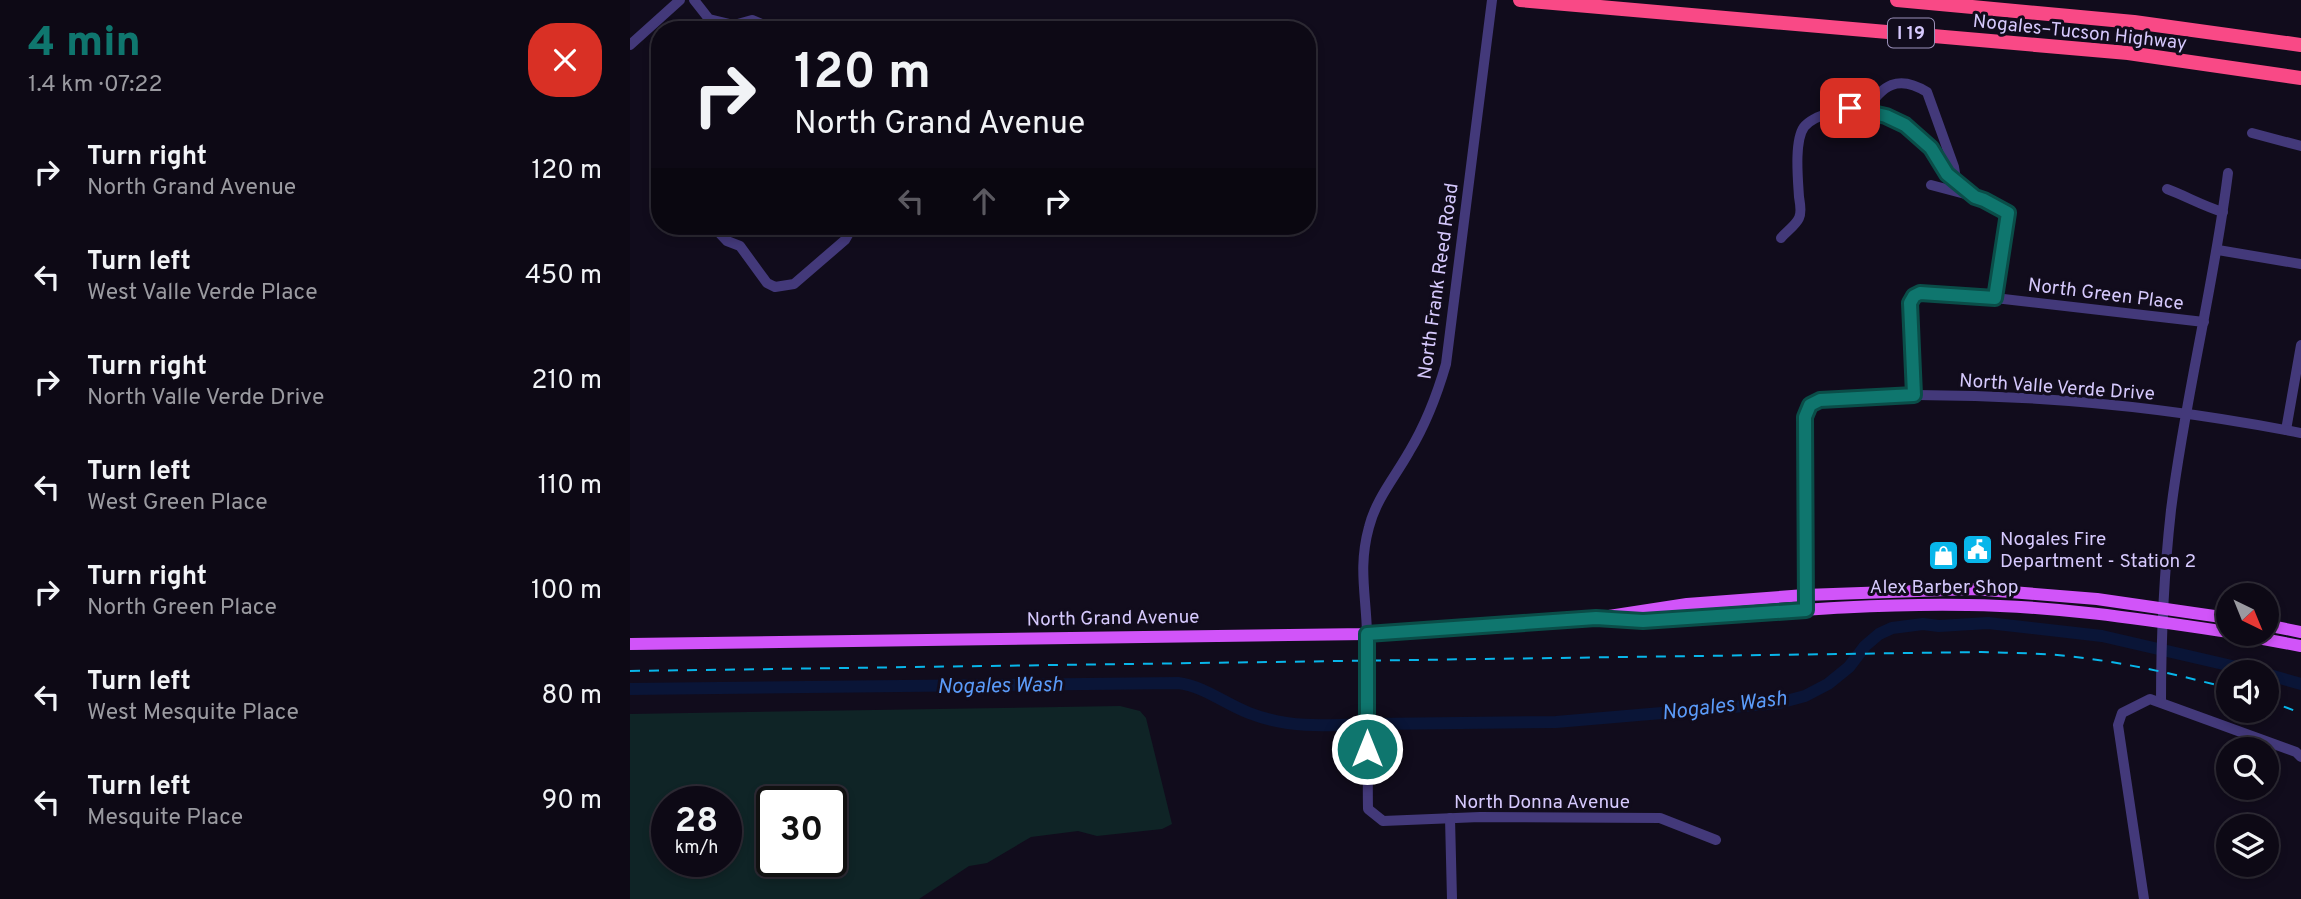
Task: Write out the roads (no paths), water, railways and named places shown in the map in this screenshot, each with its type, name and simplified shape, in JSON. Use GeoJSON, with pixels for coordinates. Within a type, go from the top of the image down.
{"type":"FeatureCollection","features":[{"type":"Feature","properties":{"kind":"highway","name":"Nogales–Tucson Highway"},"geometry":{"type":"LineString","coordinates":[[1520,0],[2128,53],[2301,78]]}},
{"type":"Feature","properties":{"kind":"highway","name":"Nogales–Tucson Highway"},"geometry":{"type":"LineString","coordinates":[[1897,0],[2134,22],[2301,45]]}},
{"type":"Feature","properties":{"kind":"main road","name":"North Grand Avenue"},"geometry":{"type":"LineString","coordinates":[[630,644],[1367,634],[1596,618],[1687,604],[1805,595],[1974,589],[2165,607],[2216,616]]}},
{"type":"Feature","properties":{"kind":"main road","name":"North Grand Avenue"},"geometry":{"type":"LineString","coordinates":[[1596,618],[1643,621],[1905,605],[1970,605],[2091,611],[2216,630]]}},
{"type":"Feature","properties":{"kind":"main road"},"geometry":{"type":"LineString","coordinates":[[2279,628],[2301,632]]}},
{"type":"Feature","properties":{"kind":"main road"},"geometry":{"type":"LineString","coordinates":[[2279,642],[2301,646]]}},
{"type":"Feature","properties":{"kind":"street"},"geometry":{"type":"LineString","coordinates":[[657,21],[680,0]]}},
{"type":"Feature","properties":{"kind":"street"},"geometry":{"type":"LineString","coordinates":[[694,0],[709,19],[717,21]]}},
{"type":"Feature","properties":{"kind":"street","name":"North Frank Reed Road"},"geometry":{"type":"LineString","coordinates":[[1368,809],[1367,634],[1362,579],[1364,550],[1370,524],[1380,500],[1424,426],[1439,391],[1446,364],[1492,0]]}},
{"type":"Feature","properties":{"kind":"street"},"geometry":{"type":"LineString","coordinates":[[630,45],[651,26]]}},
{"type":"Feature","properties":{"kind":"street"},"geometry":{"type":"LineString","coordinates":[[1866,111],[1884,87],[1894,84],[1919,87],[1927,92],[1956,179]]}},
{"type":"Feature","properties":{"kind":"street"},"geometry":{"type":"LineString","coordinates":[[1781,237],[1799,220],[1801,214],[1797,173],[1803,129],[1814,119],[1850,108],[1886,116],[1916,132],[1931,148],[1947,174],[1979,198]]}},
{"type":"Feature","properties":{"kind":"street"},"geometry":{"type":"LineString","coordinates":[[2252,133],[2301,146]]}},
{"type":"Feature","properties":{"kind":"street"},"geometry":{"type":"LineString","coordinates":[[2161,702],[2161,661],[2171,510],[2186,414],[2218,250],[2228,173]]}},
{"type":"Feature","properties":{"kind":"street"},"geometry":{"type":"LineString","coordinates":[[1931,185],[1979,198],[2008,213],[1995,298]]}},
{"type":"Feature","properties":{"kind":"street"},"geometry":{"type":"LineString","coordinates":[[2166,189],[2223,212]]}},
{"type":"Feature","properties":{"kind":"street"},"geometry":{"type":"LineString","coordinates":[[721,235],[727,241],[740,246],[767,283],[775,287],[794,284],[849,235]]}},
{"type":"Feature","properties":{"kind":"street"},"geometry":{"type":"LineString","coordinates":[[2218,250],[2301,264]]}},
{"type":"Feature","properties":{"kind":"street","name":"North Green Place"},"geometry":{"type":"LineString","coordinates":[[1914,395],[1910,303],[1914,296],[1920,293],[1995,298],[2204,322]]}},
{"type":"Feature","properties":{"kind":"street"},"geometry":{"type":"LineString","coordinates":[[2286,430],[2301,345]]}},
{"type":"Feature","properties":{"kind":"street","name":"North Valle Verde Drive"},"geometry":{"type":"LineString","coordinates":[[1805,595],[1805,417],[1810,405],[1820,400],[1914,395],[2105,403],[2301,433]]}},
{"type":"Feature","properties":{"kind":"street"},"geometry":{"type":"LineString","coordinates":[[1805,595],[1806,610]]}},
{"type":"Feature","properties":{"kind":"street"},"geometry":{"type":"LineString","coordinates":[[2144,899],[2118,725],[2122,713],[2150,699],[2296,752],[2301,757]]}},
{"type":"Feature","properties":{"kind":"street","name":"North Donna Avenue"},"geometry":{"type":"LineString","coordinates":[[1368,809],[1383,821],[1450,818],[1660,818],[1716,840]]}},
{"type":"Feature","properties":{"kind":"street"},"geometry":{"type":"LineString","coordinates":[[1450,818],[1452,899]]}},
{"type":"Feature","properties":{"kind":"waterway","name":"Nogales Wash"},"geometry":{"type":"LineString","coordinates":[[1372,724],[1556,722],[1779,703],[1805,696],[1828,684],[1849,667],[1865,646],[1879,634],[1892,628],[1923,624],[1939,626],[1988,623],[2102,636],[2216,662]]}},
{"type":"Feature","properties":{"kind":"waterway","name":"Nogales Wash"},"geometry":{"type":"LineString","coordinates":[[2279,678],[2301,684]]}},
{"type":"Feature","properties":{"kind":"waterway","name":"Nogales Wash"},"geometry":{"type":"LineString","coordinates":[[630,689],[1178,683],[1206,691],[1263,718],[1291,724],[1363,724]]}},
{"type":"Feature","properties":{"kind":"railway"},"geometry":{"type":"LineString","coordinates":[[630,671],[1981,652],[2046,654],[2088,659],[2148,669],[2216,685]]}},
{"type":"Feature","properties":{"kind":"railway"},"geometry":{"type":"LineString","coordinates":[[2279,705],[2301,713]]}},
{"type":"Feature","properties":{"kind":"place","name":"Nogales Fire Department - Station 2"},"geometry":{"type":"Point","coordinates":[1977,549]}},
{"type":"Feature","properties":{"kind":"place","name":"Alex Barber Shop"},"geometry":{"type":"Point","coordinates":[1944,555]}}]}
